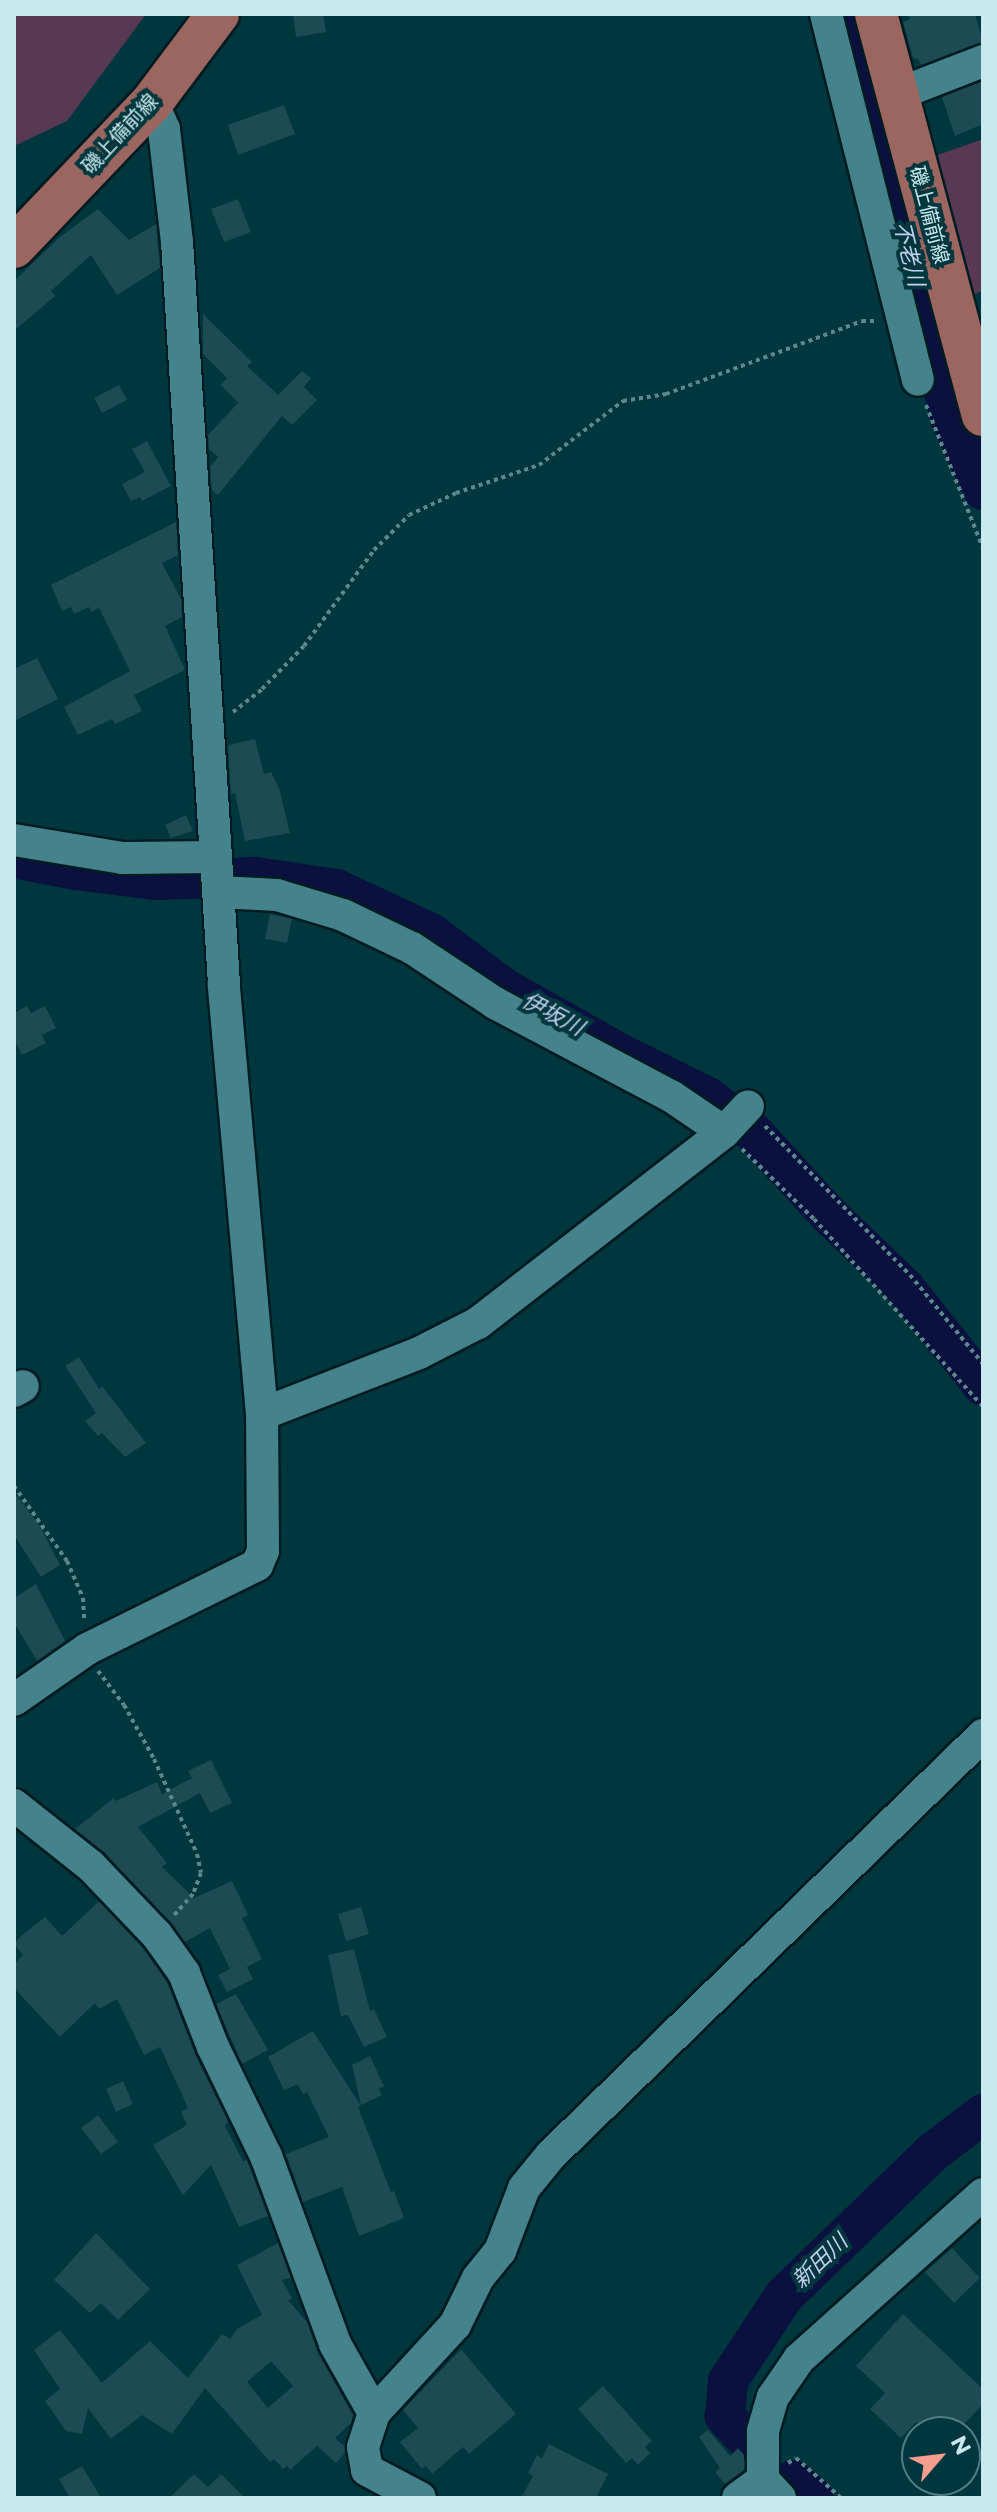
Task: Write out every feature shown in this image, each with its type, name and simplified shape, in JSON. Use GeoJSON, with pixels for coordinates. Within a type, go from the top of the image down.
{"type":"FeatureCollection","features":[{"type":"Feature","properties":{"kind":"main road","name":"磯上備前線"},"geometry":{"type":"LineString","coordinates":[[14,247],[152,102],[218,14]]}},
{"type":"Feature","properties":{"kind":"main road","name":"磯上備前線"},"geometry":{"type":"LineString","coordinates":[[876,14],[983,415]]}},
{"type":"Feature","properties":{"kind":"street"},"geometry":{"type":"LineString","coordinates":[[826,14],[918,380]]}},
{"type":"Feature","properties":{"kind":"street"},"geometry":{"type":"LineString","coordinates":[[898,94],[983,61]]}},
{"type":"Feature","properties":{"kind":"street"},"geometry":{"type":"LineString","coordinates":[[14,1700],[87,1649],[257,1565],[263,1551],[262,1414],[218,874],[177,242],[164,129],[152,102]]}},
{"type":"Feature","properties":{"kind":"street"},"geometry":{"type":"LineString","coordinates":[[14,840],[218,874],[343,915],[412,948],[495,1003],[671,1096],[736,1119]]}},
{"type":"Feature","properties":{"kind":"street"},"geometry":{"type":"LineString","coordinates":[[262,1414],[419,1353],[478,1323],[736,1119]]}},
{"type":"Feature","properties":{"kind":"street"},"geometry":{"type":"LineString","coordinates":[[420,2498],[367,2470],[363,2447],[374,2413],[455,2325],[478,2278],[500,2251],[524,2188],[551,2155],[983,1735]]}},
{"type":"Feature","properties":{"kind":"street"},"geometry":{"type":"LineString","coordinates":[[14,1805],[91,1866],[157,1935],[184,1973],[213,2047],[266,2156],[335,2344],[374,2413]]}},
{"type":"Feature","properties":{"kind":"street"},"geometry":{"type":"LineString","coordinates":[[760,2492],[763,2431],[773,2397],[799,2359],[983,2194]]}},
{"type":"Feature","properties":{"kind":"path"},"geometry":{"type":"LineString","coordinates":[[209,731],[262,689],[304,646],[374,550],[409,515],[456,493],[539,465],[623,401],[666,394],[862,321],[901,321]]}},
{"type":"Feature","properties":{"kind":"path"},"geometry":{"type":"LineString","coordinates":[[918,380],[983,548]]}},
{"type":"Feature","properties":{"kind":"path"},"geometry":{"type":"LineString","coordinates":[[736,1119],[910,1275],[983,1364]]}},
{"type":"Feature","properties":{"kind":"path"},"geometry":{"type":"LineString","coordinates":[[736,1119],[814,1219],[983,1407]]}},
{"type":"Feature","properties":{"kind":"path"},"geometry":{"type":"LineString","coordinates":[[14,1486],[67,1561],[83,1598],[87,1649],[154,1759],[197,1854],[201,1873],[193,1894],[157,1935]]}},
{"type":"Feature","properties":{"kind":"path"},"geometry":{"type":"LineString","coordinates":[[760,2492],[796,2458],[841,2498]]}},
{"type":"Feature","properties":{"kind":"shaded area"},"geometry":{"type":"Polygon","coordinates":[[[14,14],[146,14],[67,121],[14,146],[14,14]]]}},
{"type":"Feature","properties":{"kind":"shaded area"},"geometry":{"type":"Polygon","coordinates":[[[983,139],[983,290],[970,297],[935,156],[983,139]]]}},
{"type":"Feature","properties":{"kind":"building"},"geometry":{"type":"Polygon","coordinates":[[[293,14],[323,14],[326,32],[296,37],[293,14]]]}},
{"type":"Feature","properties":{"kind":"building"},"geometry":{"type":"Polygon","coordinates":[[[908,14],[975,14],[983,42],[921,65],[918,59],[913,58],[903,22],[910,19],[908,14]]]}},
{"type":"Feature","properties":{"kind":"building"},"geometry":{"type":"Polygon","coordinates":[[[983,81],[983,124],[955,136],[942,97],[983,81]]]}},
{"type":"Feature","properties":{"kind":"building"},"geometry":{"type":"Polygon","coordinates":[[[284,105],[295,134],[238,155],[228,125],[284,105]]]}},
{"type":"Feature","properties":{"kind":"building"},"geometry":{"type":"Polygon","coordinates":[[[238,199],[251,232],[224,242],[211,209],[238,199]]]}},
{"type":"Feature","properties":{"kind":"building"},"geometry":{"type":"Polygon","coordinates":[[[98,209],[129,240],[156,224],[160,268],[117,295],[91,255],[51,291],[55,296],[14,331],[14,281],[61,236],[98,209]]]}},
{"type":"Feature","properties":{"kind":"building"},"geometry":{"type":"Polygon","coordinates":[[[203,314],[252,362],[247,366],[278,395],[302,371],[311,378],[304,387],[317,400],[292,425],[282,416],[218,495],[212,490],[210,467],[218,457],[209,449],[208,435],[238,403],[221,385],[227,378],[203,354],[203,314]]]}},
{"type":"Feature","properties":{"kind":"building"},"geometry":{"type":"Polygon","coordinates":[[[119,385],[127,400],[102,413],[94,398],[119,385]]]}},
{"type":"Feature","properties":{"kind":"building"},"geometry":{"type":"Polygon","coordinates":[[[147,441],[171,486],[142,501],[140,497],[131,501],[122,484],[145,472],[132,449],[147,441]]]}},
{"type":"Feature","properties":{"kind":"building"},"geometry":{"type":"Polygon","coordinates":[[[176,522],[178,555],[162,563],[181,599],[182,617],[165,626],[185,670],[134,695],[142,711],[115,724],[112,719],[78,735],[64,707],[130,671],[99,608],[91,612],[89,607],[74,614],[71,607],[62,611],[51,585],[176,522]]]}},
{"type":"Feature","properties":{"kind":"building"},"geometry":{"type":"Polygon","coordinates":[[[37,658],[58,699],[14,721],[14,669],[37,658]]]}},
{"type":"Feature","properties":{"kind":"building"},"geometry":{"type":"Polygon","coordinates":[[[255,739],[264,774],[271,772],[279,788],[290,833],[245,841],[235,793],[231,794],[228,745],[255,739]]]}},
{"type":"Feature","properties":{"kind":"building"},"geometry":{"type":"Polygon","coordinates":[[[186,815],[193,831],[171,838],[165,825],[186,815]]]}},
{"type":"Feature","properties":{"kind":"building"},"geometry":{"type":"Polygon","coordinates":[[[270,914],[292,919],[287,943],[265,939],[270,914]]]}},
{"type":"Feature","properties":{"kind":"building"},"geometry":{"type":"Polygon","coordinates":[[[27,1006],[31,1013],[45,1006],[56,1028],[42,1035],[46,1043],[22,1055],[14,1039],[14,1013],[27,1006]]]}},
{"type":"Feature","properties":{"kind":"building"},"geometry":{"type":"Polygon","coordinates":[[[79,1357],[99,1389],[102,1386],[146,1443],[125,1457],[102,1433],[98,1436],[85,1421],[96,1413],[65,1366],[79,1357]]]}},
{"type":"Feature","properties":{"kind":"building"},"geometry":{"type":"Polygon","coordinates":[[[14,1492],[41,1528],[60,1565],[41,1577],[14,1535],[14,1492]]]}},
{"type":"Feature","properties":{"kind":"building"},"geometry":{"type":"Polygon","coordinates":[[[36,1584],[65,1641],[37,1661],[14,1622],[14,1598],[36,1584]]]}},
{"type":"Feature","properties":{"kind":"building"},"geometry":{"type":"Polygon","coordinates":[[[211,1760],[232,1803],[210,1813],[200,1793],[138,1827],[167,1863],[162,1867],[194,1898],[232,1881],[248,1915],[242,1918],[262,1959],[247,1967],[253,1979],[227,1992],[218,1975],[230,1969],[210,1928],[185,1942],[105,1853],[75,1829],[114,1798],[116,1801],[157,1782],[162,1794],[192,1778],[188,1771],[211,1760]]]}},
{"type":"Feature","properties":{"kind":"building"},"geometry":{"type":"Polygon","coordinates":[[[99,1901],[142,1947],[167,1982],[195,2054],[228,2121],[225,2126],[243,2161],[247,2160],[268,2216],[239,2227],[211,2165],[183,2195],[153,2145],[187,2125],[181,2112],[188,2108],[160,2047],[144,2055],[117,1999],[99,2009],[95,2003],[60,2037],[14,1988],[14,1964],[23,1955],[14,1944],[21,1936],[45,1917],[62,1936],[99,1901]]]}},
{"type":"Feature","properties":{"kind":"building"},"geometry":{"type":"Polygon","coordinates":[[[361,1907],[369,1934],[346,1941],[338,1914],[361,1907]]]}},
{"type":"Feature","properties":{"kind":"building"},"geometry":{"type":"Polygon","coordinates":[[[354,1949],[370,2011],[374,2009],[387,2037],[364,2047],[348,2015],[341,2016],[328,1955],[354,1949]]]}},
{"type":"Feature","properties":{"kind":"building"},"geometry":{"type":"Polygon","coordinates":[[[236,1994],[268,2050],[242,2064],[216,2004],[236,1994]]]}},
{"type":"Feature","properties":{"kind":"building"},"geometry":{"type":"Polygon","coordinates":[[[313,2031],[361,2106],[358,2107],[404,2218],[359,2236],[342,2187],[303,2202],[286,2154],[329,2137],[307,2092],[303,2094],[298,2084],[284,2090],[268,2057],[313,2031]]]}},
{"type":"Feature","properties":{"kind":"building"},"geometry":{"type":"Polygon","coordinates":[[[370,2056],[384,2086],[379,2089],[382,2095],[361,2105],[352,2065],[370,2056]]]}},
{"type":"Feature","properties":{"kind":"building"},"geometry":{"type":"Polygon","coordinates":[[[123,2081],[133,2104],[116,2112],[106,2089],[123,2081]]]}},
{"type":"Feature","properties":{"kind":"building"},"geometry":{"type":"Polygon","coordinates":[[[98,2115],[118,2142],[101,2154],[81,2128],[98,2115]]]}},
{"type":"Feature","properties":{"kind":"building"},"geometry":{"type":"Polygon","coordinates":[[[96,2233],[150,2289],[118,2320],[101,2303],[90,2313],[54,2280],[96,2233]]]}},
{"type":"Feature","properties":{"kind":"building"},"geometry":{"type":"Polygon","coordinates":[[[278,2243],[291,2278],[282,2280],[292,2298],[288,2300],[307,2322],[318,2353],[353,2415],[351,2423],[335,2438],[344,2446],[345,2453],[336,2463],[317,2446],[290,2470],[287,2466],[283,2469],[274,2459],[270,2462],[205,2388],[172,2434],[142,2415],[111,2439],[88,2408],[82,2434],[66,2431],[45,2401],[60,2389],[34,2350],[60,2330],[102,2383],[150,2341],[188,2378],[222,2334],[230,2339],[237,2329],[262,2315],[237,2265],[278,2243]],[[271,2361],[247,2382],[268,2408],[293,2386],[271,2361]]]}},
{"type":"Feature","properties":{"kind":"building"},"geometry":{"type":"Polygon","coordinates":[[[952,2248],[980,2278],[954,2303],[925,2272],[952,2248]]]}},
{"type":"Feature","properties":{"kind":"building"},"geometry":{"type":"Polygon","coordinates":[[[903,2314],[983,2389],[983,2404],[972,2416],[901,2416],[901,2438],[870,2409],[885,2393],[856,2366],[903,2314]]]}},
{"type":"Feature","properties":{"kind":"building"},"geometry":{"type":"Polygon","coordinates":[[[461,2349],[516,2414],[469,2454],[463,2447],[432,2474],[426,2466],[422,2469],[400,2442],[418,2428],[403,2410],[461,2349]]]}},
{"type":"Feature","properties":{"kind":"building"},"geometry":{"type":"Polygon","coordinates":[[[603,2386],[652,2441],[645,2447],[650,2453],[638,2465],[632,2458],[626,2463],[578,2409],[603,2386]]]}},
{"type":"Feature","properties":{"kind":"building"},"geometry":{"type":"Polygon","coordinates":[[[708,2430],[730,2456],[738,2448],[744,2455],[744,2470],[725,2484],[715,2472],[720,2468],[699,2437],[708,2430]]]}},
{"type":"Feature","properties":{"kind":"building"},"geometry":{"type":"Polygon","coordinates":[[[549,2444],[608,2474],[596,2498],[521,2498],[533,2476],[528,2473],[537,2455],[542,2458],[549,2444]]]}},
{"type":"Feature","properties":{"kind":"building"},"geometry":{"type":"Polygon","coordinates":[[[82,2466],[101,2498],[70,2498],[59,2479],[82,2466]]]}},
{"type":"Feature","properties":{"kind":"building"},"geometry":{"type":"Polygon","coordinates":[[[194,2474],[208,2487],[221,2474],[245,2498],[169,2498],[194,2474]]]}},
{"type":"Feature","properties":{"kind":"waterway","name":"不老川"},"geometry":{"type":"LineString","coordinates":[[849,14],[951,420],[983,490]]}},
{"type":"Feature","properties":{"kind":"waterway","name":"伊坂川"},"geometry":{"type":"LineString","coordinates":[[14,858],[154,880],[256,877],[336,889],[431,933],[504,988],[623,1055],[708,1097],[752,1131],[829,1215],[905,1288],[983,1386]]}},
{"type":"Feature","properties":{"kind":"waterway","name":"新田川"},"geometry":{"type":"LineString","coordinates":[[747,2440],[725,2416],[728,2381],[784,2296],[933,2152],[983,2114]]}},
{"type":"Feature","properties":{"kind":"waterway","name":"新田川"},"geometry":{"type":"LineString","coordinates":[[793,2480],[814,2498]]}}]}
